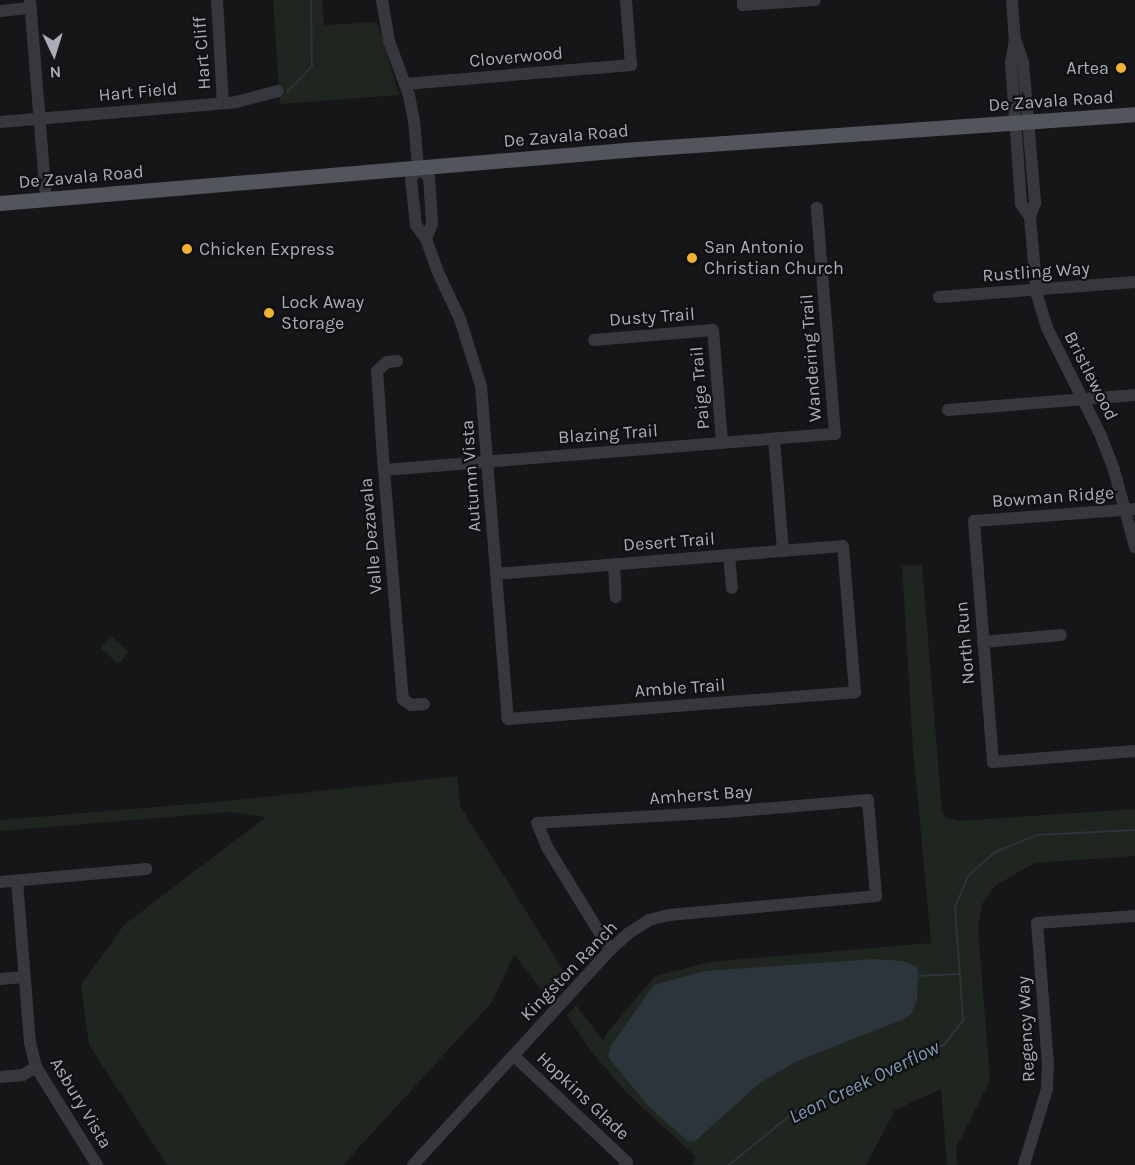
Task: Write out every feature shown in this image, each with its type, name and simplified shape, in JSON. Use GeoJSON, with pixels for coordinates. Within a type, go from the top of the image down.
{"type":"FeatureCollection","features":[{"type":"Feature","properties":{"kind":"main road","name":"De Zavala Road"},"geometry":{"type":"LineString","coordinates":[[0,203],[637,149],[1135,114]]}},
{"type":"Feature","properties":{"kind":"street","name":"Hart Cliff"},"geometry":{"type":"LineString","coordinates":[[216,0],[223,103]]}},
{"type":"Feature","properties":{"kind":"street","name":"Autumn Vista"},"geometry":{"type":"LineString","coordinates":[[382,0],[389,41],[405,84],[414,120],[418,168],[411,179],[416,225],[426,239],[477,367],[484,405],[508,719]]}},
{"type":"Feature","properties":{"kind":"street","name":"Cloverwood"},"geometry":{"type":"LineString","coordinates":[[405,84],[631,65],[626,0]]}},
{"type":"Feature","properties":{"kind":"street"},"geometry":{"type":"LineString","coordinates":[[743,3],[815,0]]}},
{"type":"Feature","properties":{"kind":"street","name":"Bristlewood"},"geometry":{"type":"LineString","coordinates":[[1012,0],[1015,39],[1023,62],[1022,122],[1035,203],[1030,217],[1037,290],[1047,328],[1082,399],[1130,509],[1135,547]]}},
{"type":"Feature","properties":{"kind":"street"},"geometry":{"type":"LineString","coordinates":[[0,11],[30,4],[46,200]]}},
{"type":"Feature","properties":{"kind":"street","name":"Hart Field"},"geometry":{"type":"LineString","coordinates":[[0,122],[223,103],[278,91]]}},
{"type":"Feature","properties":{"kind":"street","name":"Autumn Vista"},"geometry":{"type":"LineString","coordinates":[[418,168],[429,177],[432,224],[426,239]]}},
{"type":"Feature","properties":{"kind":"street","name":"Wandering Trail"},"geometry":{"type":"LineString","coordinates":[[817,208],[835,434]]}},
{"type":"Feature","properties":{"kind":"street","name":"Rustling Way"},"geometry":{"type":"LineString","coordinates":[[939,297],[1135,282]]}},
{"type":"Feature","properties":{"kind":"street","name":"Dusty Trail"},"geometry":{"type":"LineString","coordinates":[[594,339],[713,330]]}},
{"type":"Feature","properties":{"kind":"street","name":"Paige Trail"},"geometry":{"type":"LineString","coordinates":[[713,330],[722,443]]}},
{"type":"Feature","properties":{"kind":"street","name":"Valle Dezavala"},"geometry":{"type":"LineString","coordinates":[[397,361],[387,362],[377,371],[384,470],[403,699],[411,705],[424,704]]}},
{"type":"Feature","properties":{"kind":"street"},"geometry":{"type":"LineString","coordinates":[[948,410],[1135,395]]}},
{"type":"Feature","properties":{"kind":"street","name":"Blazing Trail"},"geometry":{"type":"LineString","coordinates":[[384,470],[835,434]]}},
{"type":"Feature","properties":{"kind":"street"},"geometry":{"type":"LineString","coordinates":[[774,439],[783,551]]}},
{"type":"Feature","properties":{"kind":"street","name":"Bowman Ridge"},"geometry":{"type":"LineString","coordinates":[[974,521],[1130,509]]}},
{"type":"Feature","properties":{"kind":"street","name":"North Run"},"geometry":{"type":"LineString","coordinates":[[974,521],[993,762],[1135,752]]}},
{"type":"Feature","properties":{"kind":"street","name":"Desert Trail"},"geometry":{"type":"LineString","coordinates":[[497,574],[843,546],[855,692]]}},
{"type":"Feature","properties":{"kind":"street"},"geometry":{"type":"LineString","coordinates":[[729,555],[732,588]]}},
{"type":"Feature","properties":{"kind":"street"},"geometry":{"type":"LineString","coordinates":[[614,564],[616,597]]}},
{"type":"Feature","properties":{"kind":"street"},"geometry":{"type":"LineString","coordinates":[[983,642],[1061,635]]}},
{"type":"Feature","properties":{"kind":"street","name":"Amble Trail"},"geometry":{"type":"LineString","coordinates":[[508,719],[855,692]]}},
{"type":"Feature","properties":{"kind":"street","name":"Amherst Bay"},"geometry":{"type":"LineString","coordinates":[[610,950],[546,847],[537,823],[726,812],[868,800],[876,896]]}},
{"type":"Feature","properties":{"kind":"street"},"geometry":{"type":"LineString","coordinates":[[0,882],[146,869]]}},
{"type":"Feature","properties":{"kind":"street","name":"Asbury Vista"},"geometry":{"type":"LineString","coordinates":[[17,881],[30,1043],[36,1067],[95,1162]]}},
{"type":"Feature","properties":{"kind":"street","name":"Kingston Ranch"},"geometry":{"type":"LineString","coordinates":[[413,1165],[610,950],[629,933],[649,920],[669,915],[876,896]]}},
{"type":"Feature","properties":{"kind":"street","name":"Regency Way"},"geometry":{"type":"LineString","coordinates":[[1024,1165],[1047,1089],[1048,1065],[1037,923],[1135,916]]}},
{"type":"Feature","properties":{"kind":"street"},"geometry":{"type":"LineString","coordinates":[[0,979],[24,977]]}},
{"type":"Feature","properties":{"kind":"street","name":"Hopkins Glade"},"geometry":{"type":"LineString","coordinates":[[514,1056],[626,1164]]}},
{"type":"Feature","properties":{"kind":"street"},"geometry":{"type":"LineString","coordinates":[[0,1077],[23,1075],[36,1067]]}},
{"type":"Feature","properties":{"kind":"street"},"geometry":{"type":"LineString","coordinates":[[81,1165],[95,1162]]}},
{"type":"Feature","properties":{"kind":"shaded area"},"geometry":{"type":"Polygon","coordinates":[[[273,0],[322,0],[324,25],[377,22],[399,95],[280,104],[273,0]]]}},
{"type":"Feature","properties":{"kind":"shaded area"},"geometry":{"type":"Polygon","coordinates":[[[922,565],[942,812],[947,818],[958,821],[1135,809],[1135,856],[1035,863],[996,885],[982,904],[978,928],[990,1080],[956,1148],[957,1165],[947,1165],[941,1089],[895,1110],[866,1165],[692,1165],[696,1157],[626,1092],[591,1051],[567,1016],[576,1005],[603,1041],[607,1033],[655,976],[710,962],[931,943],[913,748],[902,566],[922,565]]]}},
{"type":"Feature","properties":{"kind":"shaded area"},"geometry":{"type":"Polygon","coordinates":[[[111,636],[129,652],[118,664],[100,648],[111,636]]]}},
{"type":"Feature","properties":{"kind":"shaded area"},"geometry":{"type":"Polygon","coordinates":[[[457,776],[460,806],[569,980],[550,1001],[514,955],[492,1002],[343,1165],[167,1165],[89,1045],[81,985],[124,925],[266,817],[230,812],[0,831],[0,812],[1,820],[228,801],[457,776]]]}},
{"type":"Feature","properties":{"kind":"shaded area"},"geometry":{"type":"Polygon","coordinates":[[[875,959],[902,961],[918,967],[917,1000],[911,1014],[902,1020],[797,1061],[760,1083],[694,1142],[688,1141],[649,1107],[608,1057],[610,1047],[654,985],[705,971],[875,959]]]}},
{"type":"Feature","properties":{"kind":"waterway"},"geometry":{"type":"LineString","coordinates":[[287,92],[312,66],[311,0]]}},
{"type":"Feature","properties":{"kind":"waterway","name":"Leon Creek Overflow"},"geometry":{"type":"LineString","coordinates":[[729,1165],[794,1112],[897,1062],[944,1045],[963,1021],[955,907],[968,876],[995,852],[1037,835],[1135,830]]}},
{"type":"Feature","properties":{"kind":"waterway"},"geometry":{"type":"LineString","coordinates":[[917,976],[959,974]]}},
{"type":"Feature","properties":{"kind":"place","name":"Artea"},"geometry":{"type":"Point","coordinates":[1121,68]}},
{"type":"Feature","properties":{"kind":"place","name":"Chicken Express"},"geometry":{"type":"Point","coordinates":[187,249]}},
{"type":"Feature","properties":{"kind":"place","name":"San Antonio Christian Church"},"geometry":{"type":"Point","coordinates":[692,258]}},
{"type":"Feature","properties":{"kind":"place","name":"Lock Away Storage"},"geometry":{"type":"Point","coordinates":[269,313]}}]}
